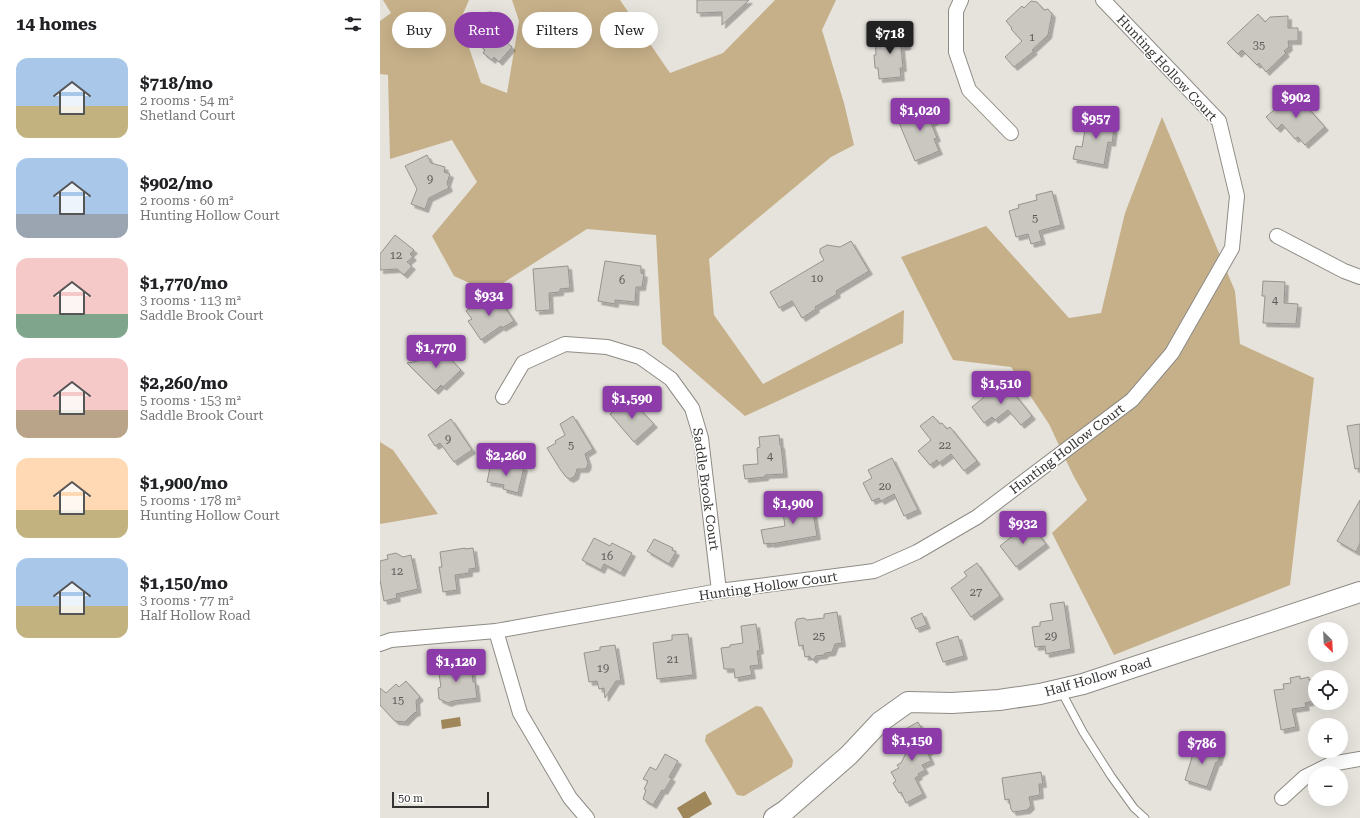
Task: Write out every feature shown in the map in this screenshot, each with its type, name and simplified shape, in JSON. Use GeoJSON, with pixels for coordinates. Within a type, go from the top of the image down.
{"type":"FeatureCollection","features":[{"type":"Feature","properties":{"kind":"street"},"geometry":{"type":"LineString","coordinates":[[961,0],[956,11],[956,52],[969,90],[1011,133]]}},
{"type":"Feature","properties":{"kind":"street","name":"Hunting Hollow Court"},"geometry":{"type":"LineString","coordinates":[[380,644],[391,640],[496,631],[719,591],[874,571],[917,552],[977,517],[1132,400],[1172,353],[1232,248],[1237,196],[1219,122],[1103,0]]}},
{"type":"Feature","properties":{"kind":"street"},"geometry":{"type":"LineString","coordinates":[[1277,236],[1360,277]]}},
{"type":"Feature","properties":{"kind":"street","name":"Saddle Brook Court"},"geometry":{"type":"LineString","coordinates":[[503,398],[523,363],[565,344],[607,347],[640,357],[670,379],[692,408],[701,438],[719,591]]}},
{"type":"Feature","properties":{"kind":"street","name":"Half Hollow Road"},"geometry":{"type":"LineString","coordinates":[[774,818],[786,810],[849,755],[880,722],[908,702],[952,703],[999,700],[1040,694],[1083,684],[1360,592]]}},
{"type":"Feature","properties":{"kind":"street"},"geometry":{"type":"LineString","coordinates":[[496,631],[520,713],[570,798],[586,818]]}},
{"type":"Feature","properties":{"kind":"street"},"geometry":{"type":"LineString","coordinates":[[1282,798],[1305,777],[1331,764],[1360,759]]}},
{"type":"Feature","properties":{"kind":"street"},"geometry":{"type":"LineString","coordinates":[[570,798],[577,818]]}},
{"type":"Feature","properties":{"kind":"lane"},"geometry":{"type":"LineString","coordinates":[[1060,689],[1082,732],[1134,808],[1145,818]]}},
{"type":"Feature","properties":{"kind":"shaded area"},"geometry":{"type":"Polygon","coordinates":[[[383,0],[469,0],[464,12],[454,12],[454,48],[469,48],[481,83],[507,93],[519,21],[512,0],[620,0],[628,12],[600,12],[600,48],[653,48],[670,73],[723,53],[775,0],[836,0],[822,30],[844,103],[854,145],[831,157],[709,259],[714,315],[763,384],[904,310],[903,343],[745,416],[662,344],[656,235],[587,229],[489,292],[454,276],[432,236],[477,182],[452,140],[390,159],[388,75],[380,74],[380,21],[391,13],[383,0]]]}},
{"type":"Feature","properties":{"kind":"shaded area"},"geometry":{"type":"Polygon","coordinates":[[[1162,117],[1235,291],[1240,344],[1314,378],[1290,585],[1114,655],[1052,533],[1087,500],[1073,475],[1049,424],[1011,367],[953,360],[901,257],[986,226],[1069,318],[1101,313],[1125,213],[1162,117]]]}},
{"type":"Feature","properties":{"kind":"shaded area"},"geometry":{"type":"Polygon","coordinates":[[[380,442],[393,450],[438,514],[380,524],[380,442]]]}},
{"type":"Feature","properties":{"kind":"shaded area"},"geometry":{"type":"Polygon","coordinates":[[[756,706],[762,707],[793,760],[792,767],[744,796],[737,795],[705,741],[706,735],[756,706]]]}},
{"type":"Feature","properties":{"kind":"shaded area"},"geometry":{"type":"Polygon","coordinates":[[[460,717],[461,726],[442,729],[441,720],[460,717]]]}},
{"type":"Feature","properties":{"kind":"shaded area"},"geometry":{"type":"Polygon","coordinates":[[[705,791],[712,804],[689,818],[683,818],[677,808],[705,791]]]}},
{"type":"Feature","properties":{"kind":"building"},"geometry":{"type":"Polygon","coordinates":[[[697,0],[749,0],[722,25],[722,12],[697,13],[697,0]]]}},
{"type":"Feature","properties":{"kind":"building"},"geometry":{"type":"Polygon","coordinates":[[[1031,1],[1037,2],[1044,10],[1048,9],[1052,14],[1048,35],[1032,50],[1034,51],[1014,67],[1005,57],[1022,41],[1006,21],[1022,6],[1024,8],[1031,1]]]}},
{"type":"Feature","properties":{"kind":"building"},"geometry":{"type":"Polygon","coordinates":[[[1258,14],[1265,22],[1270,17],[1288,16],[1288,28],[1298,28],[1298,41],[1288,41],[1289,47],[1284,51],[1286,53],[1266,72],[1259,63],[1257,65],[1242,50],[1238,54],[1227,43],[1258,14]]]}},
{"type":"Feature","properties":{"kind":"building"},"geometry":{"type":"Polygon","coordinates":[[[907,33],[907,46],[901,47],[903,68],[900,68],[901,77],[879,79],[878,68],[875,68],[875,35],[907,33]]]}},
{"type":"Feature","properties":{"kind":"building"},"geometry":{"type":"Polygon","coordinates":[[[483,48],[511,48],[499,62],[494,57],[492,60],[483,53],[485,50],[483,48]]]}},
{"type":"Feature","properties":{"kind":"building"},"geometry":{"type":"Polygon","coordinates":[[[1293,93],[1325,127],[1305,145],[1298,137],[1295,139],[1282,124],[1277,129],[1266,117],[1293,93]]]}},
{"type":"Feature","properties":{"kind":"building"},"geometry":{"type":"Polygon","coordinates":[[[929,104],[935,117],[935,121],[931,123],[937,138],[934,139],[939,151],[915,161],[897,118],[929,104]]]}},
{"type":"Feature","properties":{"kind":"building"},"geometry":{"type":"Polygon","coordinates":[[[1091,114],[1114,118],[1112,143],[1108,142],[1104,165],[1073,159],[1076,146],[1082,147],[1086,124],[1089,125],[1091,114]]]}},
{"type":"Feature","properties":{"kind":"building"},"geometry":{"type":"Polygon","coordinates":[[[427,155],[431,163],[445,167],[444,172],[450,174],[447,183],[449,188],[429,198],[425,209],[411,204],[417,189],[405,166],[427,155]]]}},
{"type":"Feature","properties":{"kind":"building"},"geometry":{"type":"Polygon","coordinates":[[[1052,191],[1061,225],[1039,231],[1042,241],[1031,244],[1028,234],[1016,237],[1009,211],[1019,208],[1018,205],[1037,200],[1036,195],[1052,191]]]}},
{"type":"Feature","properties":{"kind":"building"},"geometry":{"type":"Polygon","coordinates":[[[395,235],[414,250],[410,254],[413,257],[407,262],[412,266],[404,275],[397,269],[380,270],[380,254],[395,235]]]}},
{"type":"Feature","properties":{"kind":"building"},"geometry":{"type":"Polygon","coordinates":[[[851,241],[869,271],[836,291],[837,294],[815,307],[816,309],[802,318],[792,301],[779,308],[770,292],[824,260],[820,253],[820,249],[827,245],[840,247],[851,241]]]}},
{"type":"Feature","properties":{"kind":"building"},"geometry":{"type":"Polygon","coordinates":[[[605,261],[641,266],[641,273],[644,274],[642,287],[636,287],[635,302],[615,300],[615,304],[598,301],[605,261]]]}},
{"type":"Feature","properties":{"kind":"building"},"geometry":{"type":"Polygon","coordinates":[[[568,266],[570,288],[560,289],[560,292],[549,293],[550,310],[536,311],[533,269],[568,266]]]}},
{"type":"Feature","properties":{"kind":"building"},"geometry":{"type":"Polygon","coordinates":[[[1263,281],[1285,282],[1284,303],[1298,304],[1296,324],[1263,323],[1265,296],[1262,296],[1263,281]]]}},
{"type":"Feature","properties":{"kind":"building"},"geometry":{"type":"Polygon","coordinates":[[[498,297],[514,321],[502,328],[501,326],[481,340],[468,321],[472,319],[466,311],[475,304],[477,307],[489,299],[491,302],[498,297]]]}},
{"type":"Feature","properties":{"kind":"building"},"geometry":{"type":"Polygon","coordinates":[[[430,349],[435,354],[441,349],[461,370],[443,387],[441,385],[435,391],[407,363],[418,361],[430,349]]]}},
{"type":"Feature","properties":{"kind":"building"},"geometry":{"type":"Polygon","coordinates":[[[1004,381],[1032,416],[1021,425],[1008,410],[995,420],[992,417],[984,423],[972,407],[1004,381]]]}},
{"type":"Feature","properties":{"kind":"building"},"geometry":{"type":"Polygon","coordinates":[[[629,398],[654,424],[634,442],[610,414],[629,398]]]}},
{"type":"Feature","properties":{"kind":"building"},"geometry":{"type":"Polygon","coordinates":[[[573,416],[593,449],[585,454],[588,463],[587,467],[585,469],[577,469],[575,476],[570,479],[566,477],[560,469],[547,448],[556,443],[555,441],[565,435],[560,424],[573,416]]]}},
{"type":"Feature","properties":{"kind":"building"},"geometry":{"type":"Polygon","coordinates":[[[933,416],[947,429],[950,427],[977,461],[964,471],[951,454],[939,463],[937,460],[930,465],[918,451],[931,440],[920,426],[933,416]]]}},
{"type":"Feature","properties":{"kind":"building"},"geometry":{"type":"Polygon","coordinates":[[[451,419],[472,450],[454,462],[440,443],[435,446],[428,435],[451,419]]]}},
{"type":"Feature","properties":{"kind":"building"},"geometry":{"type":"Polygon","coordinates":[[[1360,424],[1360,468],[1355,469],[1347,426],[1360,424]]]}},
{"type":"Feature","properties":{"kind":"building"},"geometry":{"type":"Polygon","coordinates":[[[779,435],[784,474],[765,475],[765,477],[745,479],[743,465],[758,464],[757,448],[760,447],[759,437],[779,435]]]}},
{"type":"Feature","properties":{"kind":"building"},"geometry":{"type":"Polygon","coordinates":[[[892,458],[918,510],[904,516],[894,494],[881,501],[879,498],[872,501],[863,483],[872,478],[868,470],[892,458]]]}},
{"type":"Feature","properties":{"kind":"building"},"geometry":{"type":"Polygon","coordinates":[[[491,463],[510,468],[510,464],[524,467],[518,493],[503,489],[504,485],[487,482],[491,463]]]}},
{"type":"Feature","properties":{"kind":"building"},"geometry":{"type":"Polygon","coordinates":[[[1360,500],[1360,543],[1356,552],[1337,541],[1360,500]]]}},
{"type":"Feature","properties":{"kind":"building"},"geometry":{"type":"Polygon","coordinates":[[[806,501],[809,513],[813,512],[817,536],[764,544],[761,530],[785,526],[783,513],[787,512],[786,504],[806,501]]]}},
{"type":"Feature","properties":{"kind":"building"},"geometry":{"type":"Polygon","coordinates":[[[1031,525],[1046,544],[1016,567],[1000,546],[1021,529],[1023,532],[1031,525]]]}},
{"type":"Feature","properties":{"kind":"building"},"geometry":{"type":"Polygon","coordinates":[[[594,538],[610,546],[612,543],[632,553],[621,573],[604,564],[601,570],[582,560],[594,538]]]}},
{"type":"Feature","properties":{"kind":"building"},"geometry":{"type":"Polygon","coordinates":[[[654,539],[673,548],[672,550],[676,552],[669,564],[647,551],[654,539]]]}},
{"type":"Feature","properties":{"kind":"building"},"geometry":{"type":"Polygon","coordinates":[[[473,548],[476,568],[469,569],[469,573],[455,575],[457,590],[443,592],[439,567],[442,567],[440,552],[473,548]]]}},
{"type":"Feature","properties":{"kind":"building"},"geometry":{"type":"Polygon","coordinates":[[[396,553],[403,557],[411,555],[418,589],[396,594],[397,598],[384,601],[380,580],[380,561],[388,559],[387,555],[396,553]]]}},
{"type":"Feature","properties":{"kind":"building"},"geometry":{"type":"Polygon","coordinates":[[[977,563],[1000,596],[971,617],[951,588],[967,576],[964,572],[977,563]]]}},
{"type":"Feature","properties":{"kind":"building"},"geometry":{"type":"Polygon","coordinates":[[[1064,602],[1071,649],[1046,654],[1045,646],[1035,647],[1032,627],[1040,626],[1040,622],[1053,620],[1050,604],[1064,602]]]}},
{"type":"Feature","properties":{"kind":"building"},"geometry":{"type":"Polygon","coordinates":[[[837,612],[842,643],[835,644],[832,652],[816,656],[813,660],[809,656],[805,657],[803,645],[799,646],[795,623],[797,619],[804,618],[807,620],[824,618],[824,614],[837,612]]]}},
{"type":"Feature","properties":{"kind":"building"},"geometry":{"type":"Polygon","coordinates":[[[922,613],[927,625],[916,629],[911,618],[922,613]]]}},
{"type":"Feature","properties":{"kind":"building"},"geometry":{"type":"Polygon","coordinates":[[[756,624],[760,650],[757,651],[759,665],[750,666],[752,675],[735,678],[734,669],[724,669],[721,648],[743,643],[741,626],[756,624]]]}},
{"type":"Feature","properties":{"kind":"building"},"geometry":{"type":"Polygon","coordinates":[[[688,634],[693,675],[657,679],[653,643],[672,640],[672,635],[688,634]]]}},
{"type":"Feature","properties":{"kind":"building"},"geometry":{"type":"Polygon","coordinates":[[[958,636],[964,656],[943,662],[936,643],[958,636]]]}},
{"type":"Feature","properties":{"kind":"building"},"geometry":{"type":"Polygon","coordinates":[[[615,645],[621,681],[616,681],[605,698],[604,688],[599,689],[597,681],[589,682],[584,653],[600,650],[600,647],[615,645]]]}},
{"type":"Feature","properties":{"kind":"building"},"geometry":{"type":"Polygon","coordinates":[[[464,663],[464,666],[471,665],[477,698],[448,703],[439,699],[438,688],[441,687],[438,667],[464,663]]]}},
{"type":"Feature","properties":{"kind":"building"},"geometry":{"type":"Polygon","coordinates":[[[1300,676],[1300,679],[1308,677],[1308,702],[1305,703],[1306,707],[1292,709],[1296,727],[1281,730],[1274,690],[1284,689],[1283,684],[1291,683],[1290,678],[1300,676]]]}},
{"type":"Feature","properties":{"kind":"building"},"geometry":{"type":"Polygon","coordinates":[[[406,681],[420,697],[416,701],[417,712],[405,722],[395,721],[380,705],[380,688],[386,693],[396,684],[399,687],[406,681]]]}},
{"type":"Feature","properties":{"kind":"building"},"geometry":{"type":"Polygon","coordinates":[[[918,722],[930,745],[931,750],[927,752],[931,761],[922,765],[925,770],[918,774],[919,776],[915,778],[923,794],[906,803],[901,792],[899,793],[893,783],[896,781],[891,772],[899,768],[897,765],[901,763],[907,751],[898,733],[918,722]]]}},
{"type":"Feature","properties":{"kind":"building"},"geometry":{"type":"Polygon","coordinates":[[[1196,744],[1221,752],[1207,787],[1185,780],[1196,744]]]}},
{"type":"Feature","properties":{"kind":"building"},"geometry":{"type":"Polygon","coordinates":[[[665,754],[678,761],[669,777],[672,778],[664,791],[662,790],[653,805],[643,799],[646,790],[644,789],[648,781],[643,779],[650,767],[656,770],[665,754]]]}},
{"type":"Feature","properties":{"kind":"building"},"geometry":{"type":"Polygon","coordinates":[[[1041,772],[1043,784],[1039,784],[1040,795],[1029,797],[1031,806],[1027,810],[1013,812],[1009,799],[1005,800],[1002,778],[1041,772]]]}}]}
